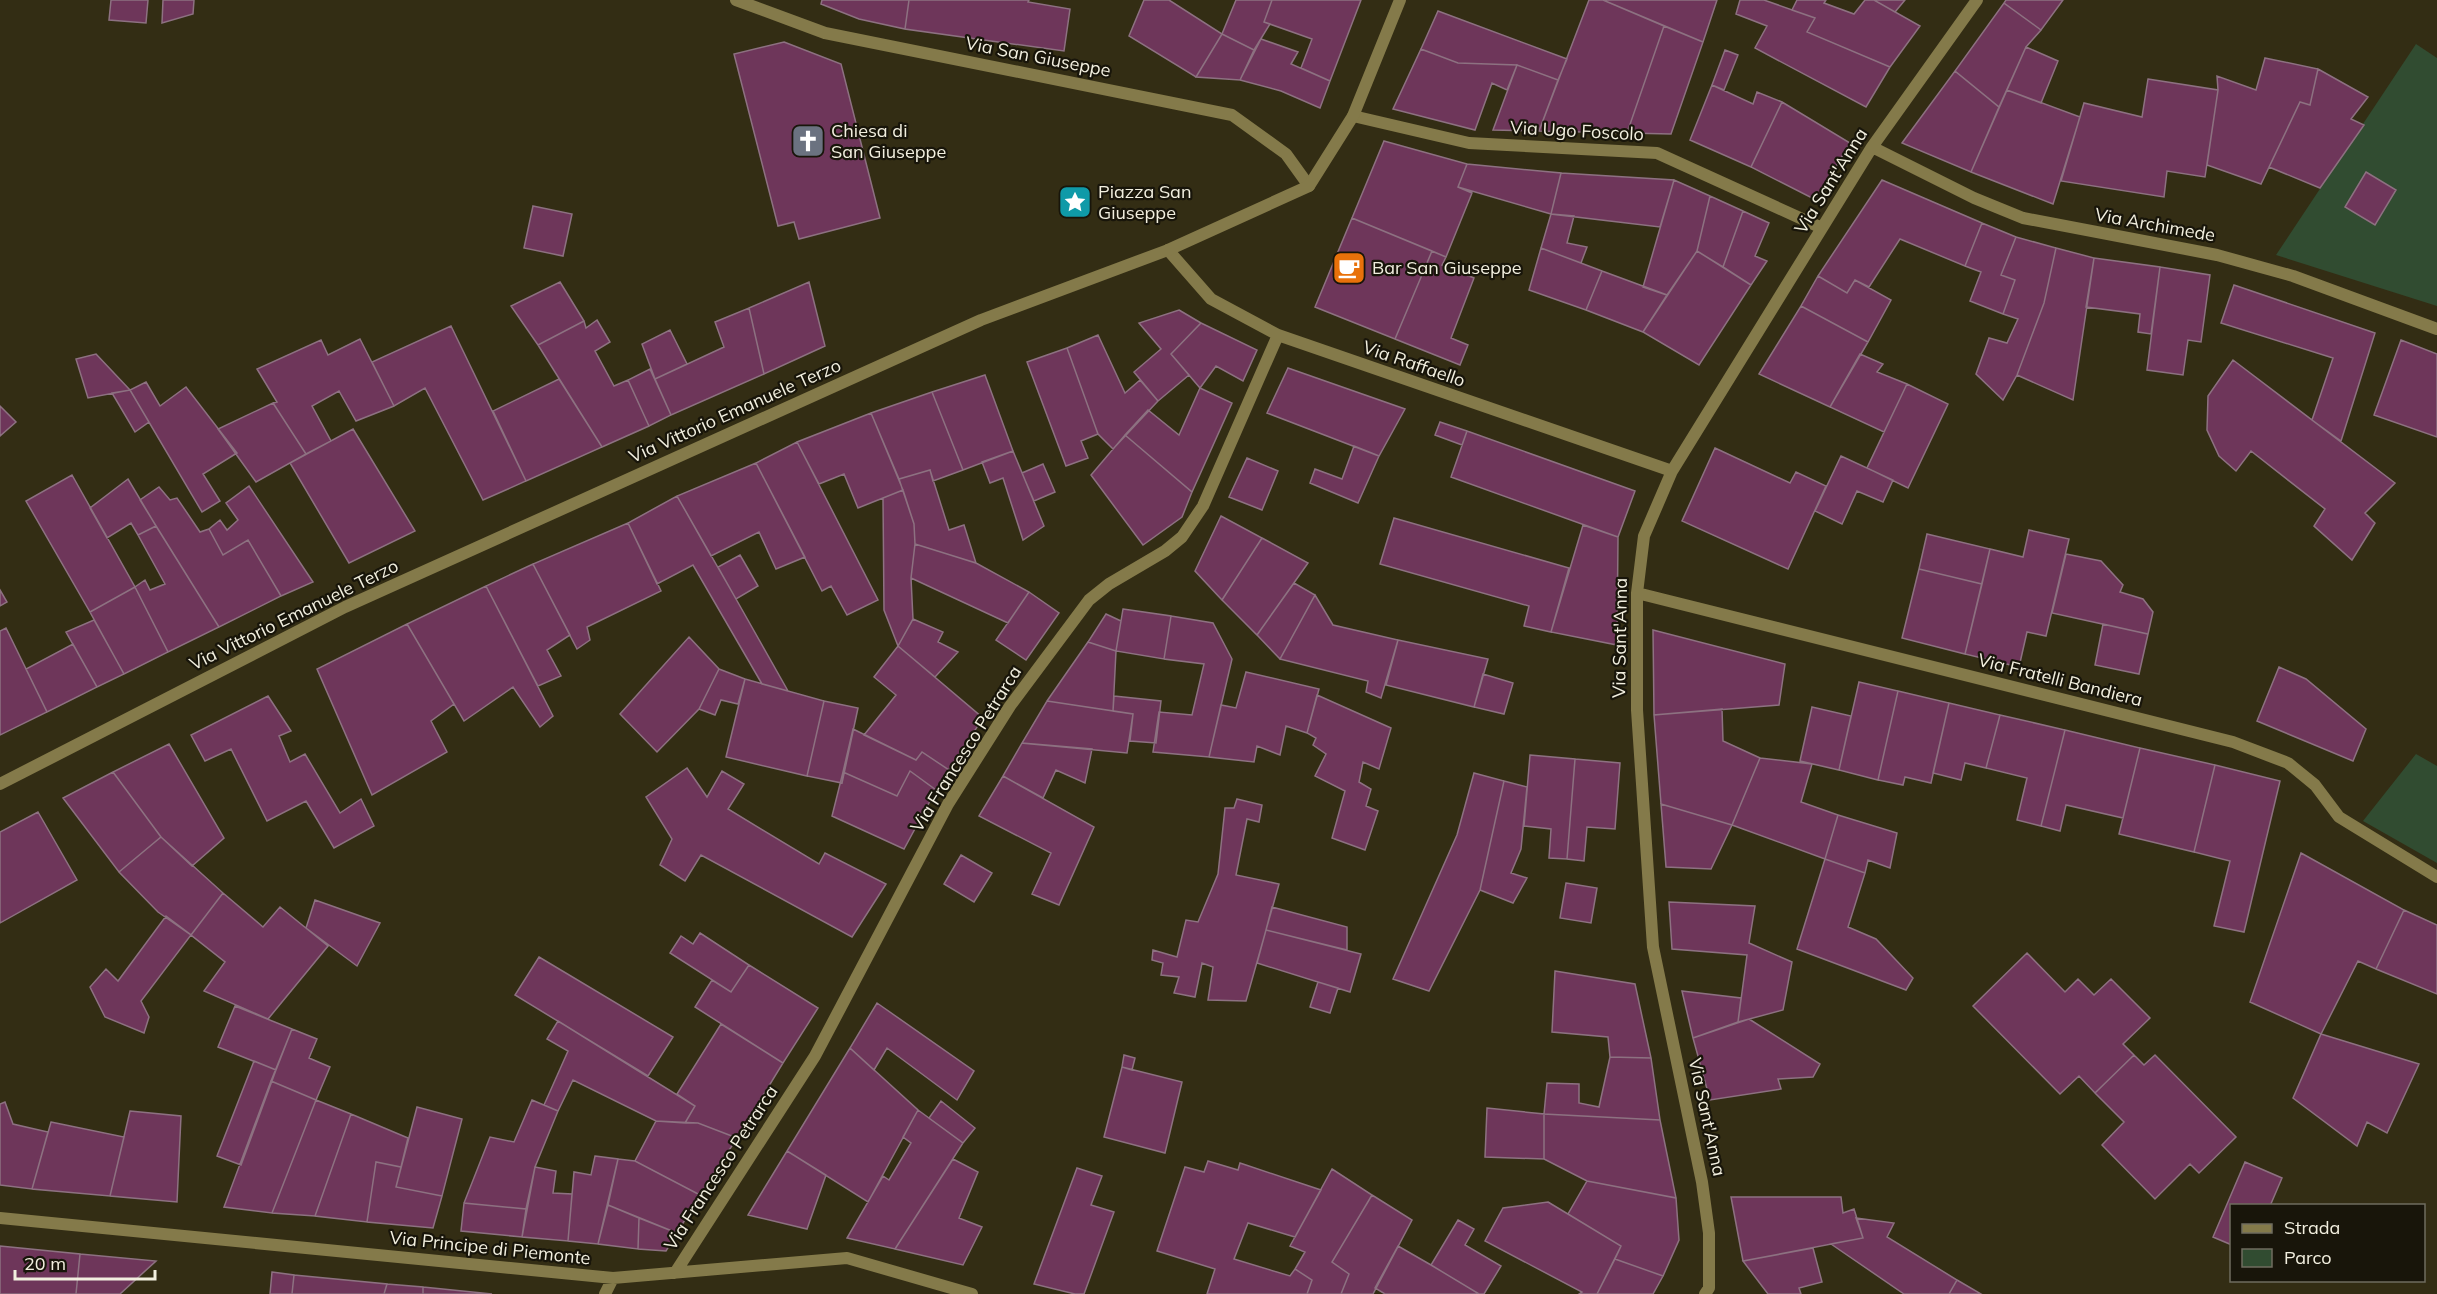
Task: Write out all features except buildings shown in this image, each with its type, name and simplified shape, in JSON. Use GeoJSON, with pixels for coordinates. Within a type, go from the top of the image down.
{"type":"FeatureCollection","features":[{"type":"Feature","properties":{"kind":"street","name":"Via San Giuseppe"},"geometry":{"type":"LineString","coordinates":[[736,0],[825,33],[1232,115],[1286,154],[1309,186]]}},
{"type":"Feature","properties":{"kind":"street"},"geometry":{"type":"LineString","coordinates":[[1309,186],[1353,116],[1400,0]]}},
{"type":"Feature","properties":{"kind":"street","name":"Via Sant'Anna"},"geometry":{"type":"LineString","coordinates":[[1710,1292],[1709,1233],[1702,1182],[1653,947],[1637,710],[1637,593],[1644,536],[1672,471],[1872,147],[1977,0]]}},
{"type":"Feature","properties":{"kind":"street","name":"Via Ugo Foscolo"},"geometry":{"type":"LineString","coordinates":[[1353,116],[1469,143],[1657,153],[1822,228]]}},
{"type":"Feature","properties":{"kind":"street","name":"Via Archimede"},"geometry":{"type":"LineString","coordinates":[[1872,147],[1974,198],[2023,218],[2217,255],[2293,276],[2437,328]]}},
{"type":"Feature","properties":{"kind":"street","name":"Via Vittorio Emanuele Terzo"},"geometry":{"type":"LineString","coordinates":[[0,784],[355,602],[981,320],[1168,250],[1309,186]]}},
{"type":"Feature","properties":{"kind":"street","name":"Via Raffaello"},"geometry":{"type":"LineString","coordinates":[[1168,250],[1212,299],[1278,335],[1672,471]]}},
{"type":"Feature","properties":{"kind":"street","name":"Via Francesco Petrarca"},"geometry":{"type":"LineString","coordinates":[[675,1274],[815,1056],[948,804],[1010,706],[1089,600],[1109,584],[1182,537],[1203,506],[1278,335]]}},
{"type":"Feature","properties":{"kind":"street","name":"Via Fratelli Bandiera"},"geometry":{"type":"LineString","coordinates":[[1637,593],[2234,742],[2288,763],[2315,785],[2339,817],[2437,877]]}},
{"type":"Feature","properties":{"kind":"street","name":"Via Principe di Piemonte"},"geometry":{"type":"LineString","coordinates":[[0,1218],[613,1278],[847,1258],[972,1294]]}},
{"type":"Feature","properties":{"kind":"street"},"geometry":{"type":"LineString","coordinates":[[605,1294],[613,1278]]}},
{"type":"Feature","properties":{"kind":"green space"},"geometry":{"type":"Polygon","coordinates":[[[2416,44],[2437,58],[2437,306],[2276,255],[2416,44]]]}},
{"type":"Feature","properties":{"kind":"green space"},"geometry":{"type":"Polygon","coordinates":[[[2416,754],[2437,766],[2437,863],[2363,821],[2416,754]]]}},
{"type":"Feature","properties":{"kind":"place","name":"Chiesa di San Giuseppe"},"geometry":{"type":"Point","coordinates":[808,141]}},
{"type":"Feature","properties":{"kind":"place","name":"Piazza San Giuseppe"},"geometry":{"type":"Point","coordinates":[1075,202]}},
{"type":"Feature","properties":{"kind":"place","name":"Bar San Giuseppe"},"geometry":{"type":"Point","coordinates":[1349,268]}}]}
